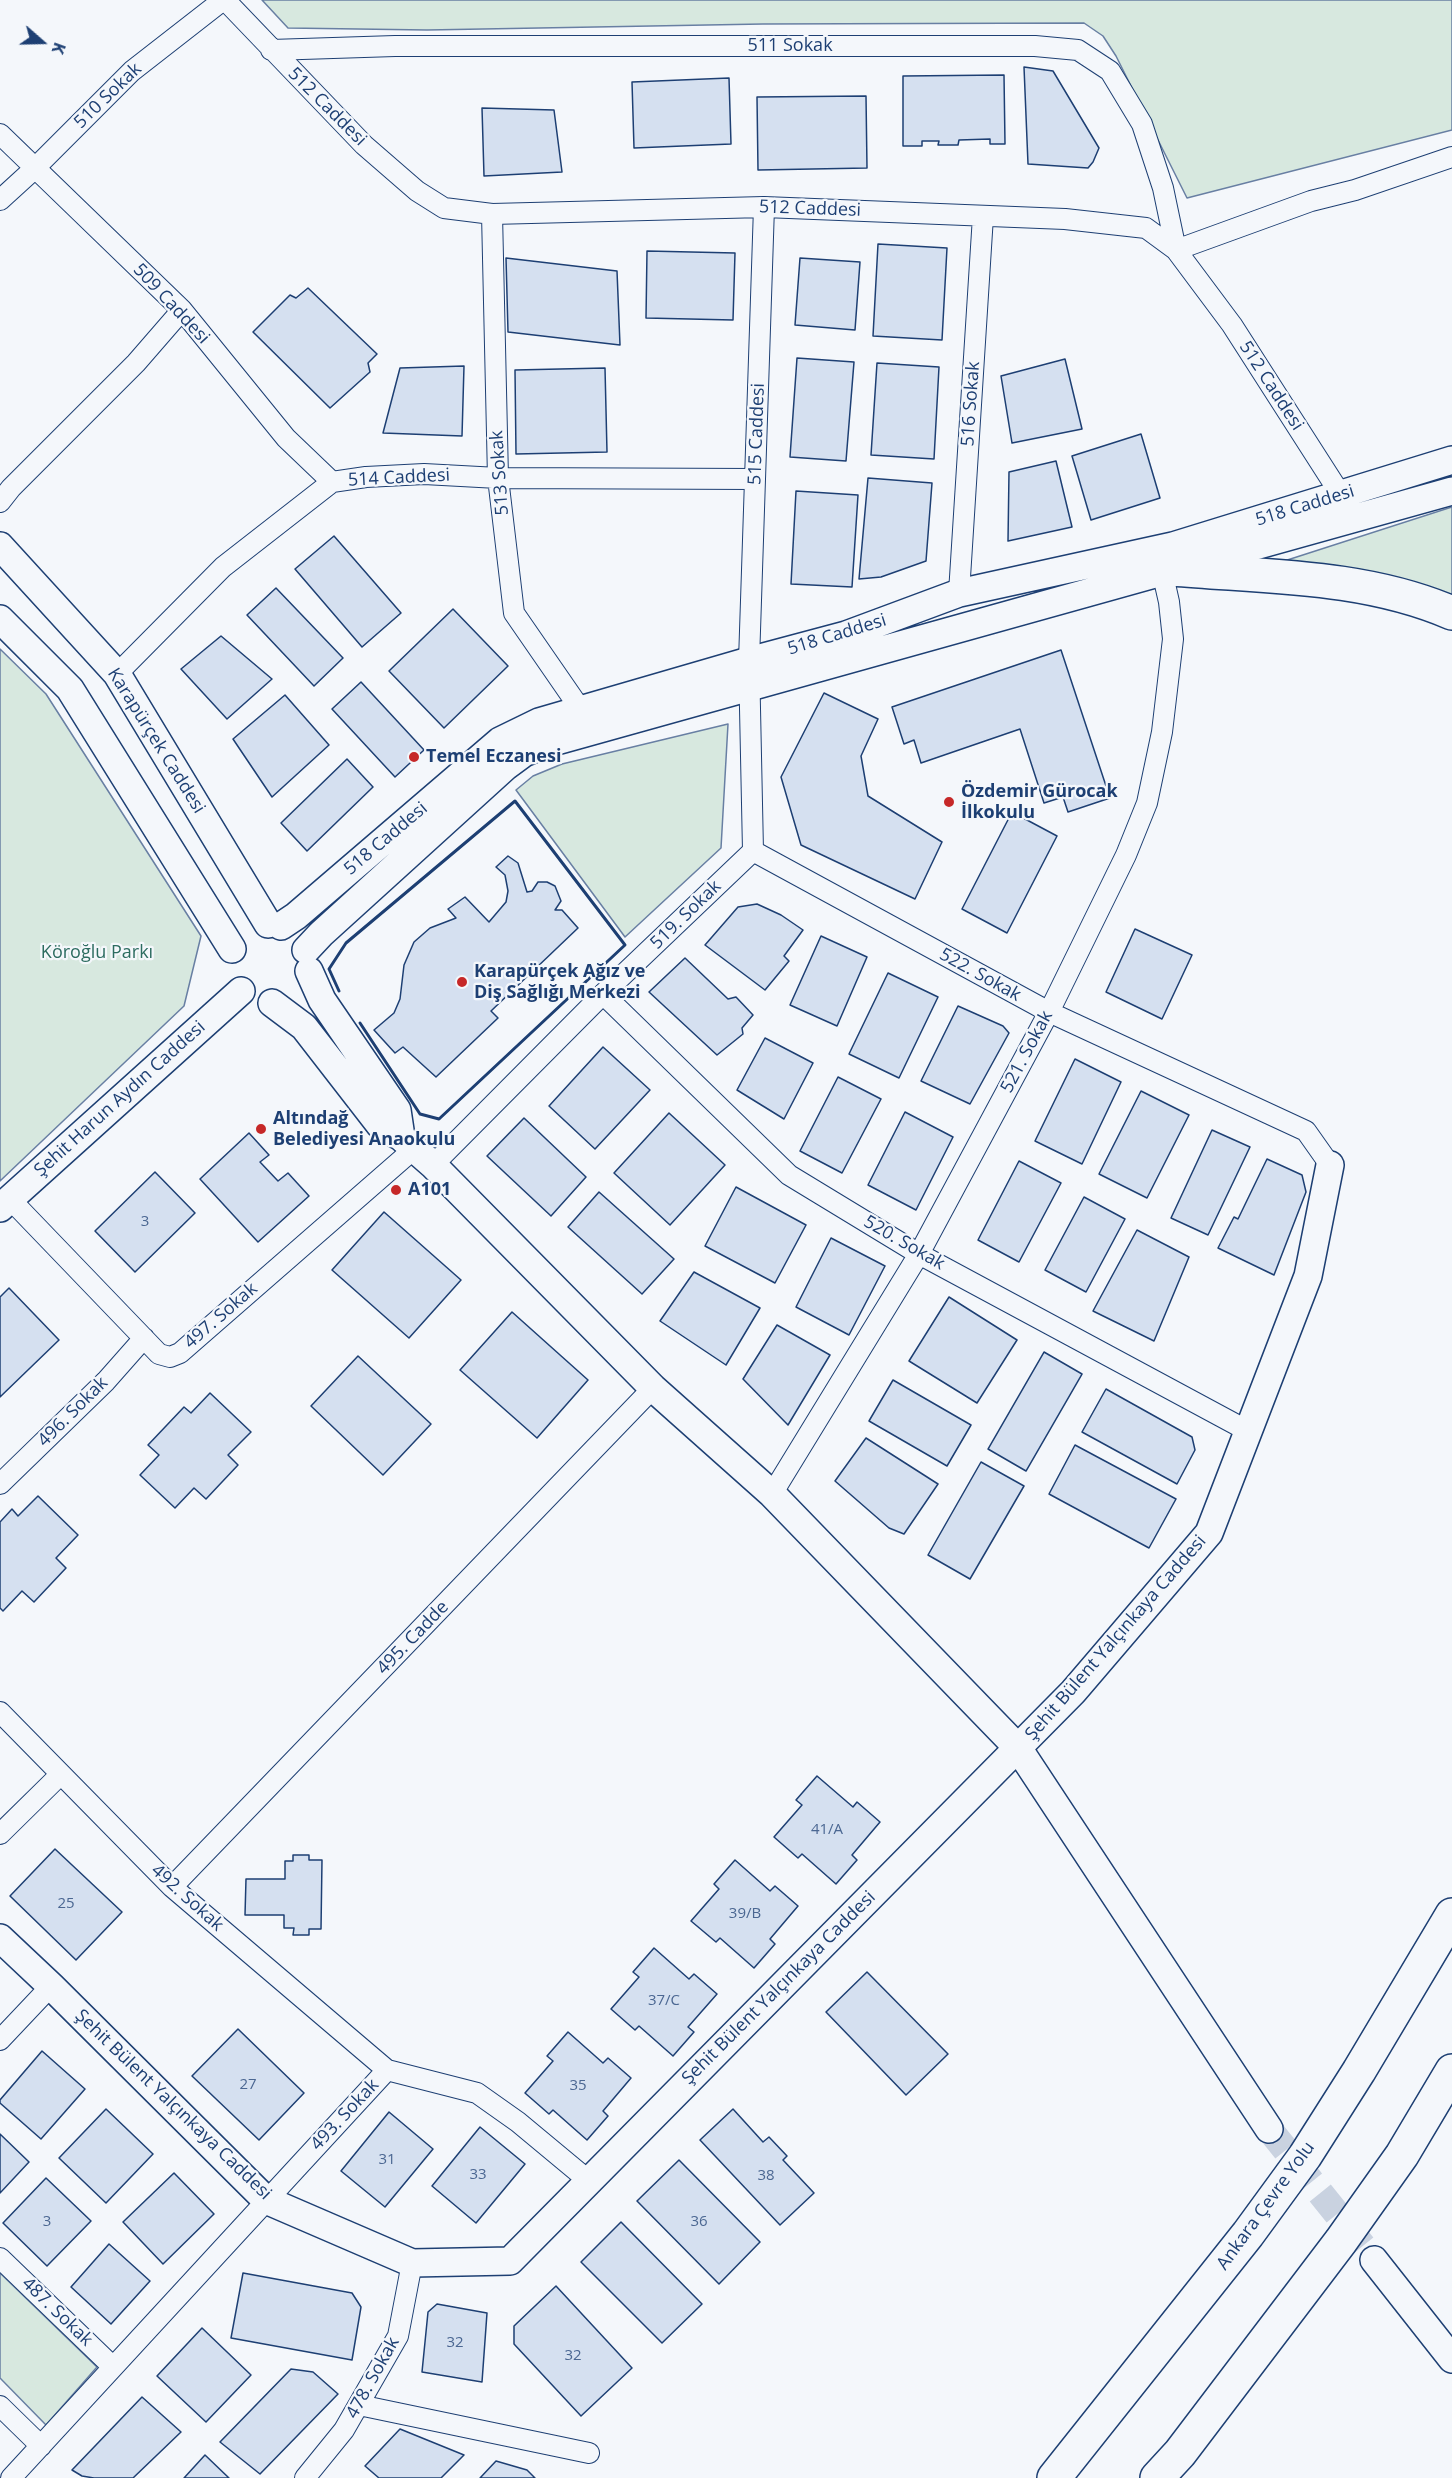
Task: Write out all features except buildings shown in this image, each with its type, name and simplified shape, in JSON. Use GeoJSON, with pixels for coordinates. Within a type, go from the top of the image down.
{"type":"FeatureCollection","features":[{"type":"Feature","properties":{"kind":"highway"},"geometry":{"type":"LineString","coordinates":[[1167,570],[1346,584],[1425,601],[1452,613]]}},
{"type":"Feature","properties":{"kind":"highway","name":"Ankara Çevre Yolu"},"geometry":{"type":"LineString","coordinates":[[1054,2478],[1248,2234],[1305,2156],[1359,2071],[1452,1915]]}},
{"type":"Feature","properties":{"kind":"highway"},"geometry":{"type":"LineString","coordinates":[[1157,2478],[1180,2453],[1341,2241],[1402,2155],[1452,2071]]}},
{"type":"Feature","properties":{"kind":"street","name":"512 Caddesi"},"geometry":{"type":"LineString","coordinates":[[224,0],[364,145],[417,191],[444,208],[492,214],[764,207],[1065,219],[1146,228],[1176,250],[1232,325],[1341,495]]}},
{"type":"Feature","properties":{"kind":"street","name":"510 Sokak"},"geometry":{"type":"LineString","coordinates":[[0,200],[132,71],[224,0]]}},
{"type":"Feature","properties":{"kind":"street","name":"511 Sokak"},"geometry":{"type":"LineString","coordinates":[[271,50],[394,46],[1035,46],[1078,50],[1110,71],[1142,124],[1163,188],[1176,250]]}},
{"type":"Feature","properties":{"kind":"street","name":"509 Caddesi"},"geometry":{"type":"LineString","coordinates":[[0,134],[182,309],[286,438],[332,482]]}},
{"type":"Feature","properties":{"kind":"street"},"geometry":{"type":"LineString","coordinates":[[1176,250],[1311,201],[1354,190],[1452,157]]}},
{"type":"Feature","properties":{"kind":"street","name":"515 Caddesi"},"geometry":{"type":"LineString","coordinates":[[750,660],[764,207]]}},
{"type":"Feature","properties":{"kind":"street","name":"513 Sokak"},"geometry":{"type":"LineString","coordinates":[[492,214],[498,478],[514,613],[581,710]]}},
{"type":"Feature","properties":{"kind":"street","name":"516 Sokak"},"geometry":{"type":"LineString","coordinates":[[959,593],[983,216]]}},
{"type":"Feature","properties":{"kind":"street"},"geometry":{"type":"LineString","coordinates":[[0,502],[11,488],[136,363],[182,309]]}},
{"type":"Feature","properties":{"kind":"street","name":"518 Caddesi"},"geometry":{"type":"LineString","coordinates":[[274,925],[322,894],[500,741],[539,722],[750,660],[846,635],[959,593],[1173,546],[1452,460]]}},
{"type":"Feature","properties":{"kind":"street","name":"514 Caddesi"},"geometry":{"type":"LineString","coordinates":[[117,674],[223,567],[332,482],[366,477],[424,474],[498,478],[755,479]]}},
{"type":"Feature","properties":{"kind":"street","name":"518 Caddesi"},"geometry":{"type":"LineString","coordinates":[[307,961],[321,934],[505,767],[524,753],[542,745],[1452,491]]}},
{"type":"Feature","properties":{"kind":"street","name":"Karapürçek Caddesi"},"geometry":{"type":"LineString","coordinates":[[0,546],[117,674],[274,925]]}},
{"type":"Feature","properties":{"kind":"street","name":"521. Sokak"},"geometry":{"type":"LineString","coordinates":[[772,1494],[919,1254],[1049,1012],[1125,855],[1147,803],[1162,732],[1173,639],[1167,570]]}},
{"type":"Feature","properties":{"kind":"street"},"geometry":{"type":"LineString","coordinates":[[0,619],[70,689],[232,949]]}},
{"type":"Feature","properties":{"kind":"street"},"geometry":{"type":"LineString","coordinates":[[750,660],[753,851]]}},
{"type":"Feature","properties":{"kind":"street","name":"522. Sokak"},"geometry":{"type":"LineString","coordinates":[[753,851],[1049,1012],[1306,1131],[1330,1165]]}},
{"type":"Feature","properties":{"kind":"street","name":"519. Sokak"},"geometry":{"type":"LineString","coordinates":[[416,1150],[603,994],[753,851]]}},
{"type":"Feature","properties":{"kind":"street"},"geometry":{"type":"LineString","coordinates":[[307,961],[304,983],[296,993],[284,1001],[258,1002],[241,991],[231,975],[232,949],[249,929],[274,925],[297,935],[307,961],[322,1000],[397,1110],[416,1150]]}},
{"type":"Feature","properties":{"kind":"street","name":"Şehit Harun Aydın Caddesi"},"geometry":{"type":"LineString","coordinates":[[5,1203],[241,991]]}},
{"type":"Feature","properties":{"kind":"street","name":"520. Sokak"},"geometry":{"type":"LineString","coordinates":[[603,994],[789,1175],[919,1254],[1248,1431]]}},
{"type":"Feature","properties":{"kind":"street"},"geometry":{"type":"LineString","coordinates":[[272,1003],[304,1026],[380,1125],[416,1150],[653,1388],[772,1494],[1018,1748],[1269,2129]]}},
{"type":"Feature","properties":{"kind":"street","name":"497. Sokak"},"geometry":{"type":"LineString","coordinates":[[5,1203],[159,1354],[170,1357],[180,1353],[416,1150]]}},
{"type":"Feature","properties":{"kind":"street","name":"Şehit Bülent Yalçınkaya Caddesi"},"geometry":{"type":"LineString","coordinates":[[0,1938],[266,2200],[412,2263],[510,2261],[1073,1692],[1209,1533],[1308,1276],[1330,1165]]}},
{"type":"Feature","properties":{"kind":"street","name":"496. Sokak"},"geometry":{"type":"LineString","coordinates":[[0,1484],[106,1381],[144,1338]]}},
{"type":"Feature","properties":{"kind":"street","name":"495. Cadde"},"geometry":{"type":"LineString","coordinates":[[172,1887],[653,1388]]}},
{"type":"Feature","properties":{"kind":"street","name":"492. Sokak"},"geometry":{"type":"LineString","coordinates":[[0,1712],[172,1887],[387,2070]]}},
{"type":"Feature","properties":{"kind":"street"},"geometry":{"type":"LineString","coordinates":[[0,1834],[61,1774]]}},
{"type":"Feature","properties":{"kind":"street"},"geometry":{"type":"LineString","coordinates":[[0,2040],[51,1986]]}},
{"type":"Feature","properties":{"kind":"street","name":"493. Sokak"},"geometry":{"type":"LineString","coordinates":[[12,2478],[387,2070],[477,2093],[518,2122],[589,2181]]}},
{"type":"Feature","properties":{"kind":"street","name":"487. Sokak"},"geometry":{"type":"LineString","coordinates":[[0,2258],[113,2367]]}},
{"type":"Feature","properties":{"kind":"street"},"geometry":{"type":"LineString","coordinates":[[1374,2259],[1452,2359]]}},
{"type":"Feature","properties":{"kind":"street","name":"478. Sokak"},"geometry":{"type":"LineString","coordinates":[[305,2478],[344,2430],[398,2336],[412,2263]]}},
{"type":"Feature","properties":{"kind":"street"},"geometry":{"type":"LineString","coordinates":[[359,2405],[589,2453]]}},
{"type":"Feature","properties":{"kind":"street"},"geometry":{"type":"LineString","coordinates":[[0,2406],[41,2446]]}},
{"type":"Feature","properties":{"kind":"green space"},"geometry":{"type":"Polygon","coordinates":[[[262,0],[1452,0],[1452,130],[1187,198],[1116,56],[1103,36],[1084,23],[763,24],[427,30],[288,28],[262,0]]]}},
{"type":"Feature","properties":{"kind":"green space"},"geometry":{"type":"Polygon","coordinates":[[[1452,507],[1452,597],[1278,563],[1452,507]]]}},
{"type":"Feature","properties":{"kind":"green space","name":"Köroğlu Parkı"},"geometry":{"type":"Polygon","coordinates":[[[0,649],[46,694],[201,936],[184,1006],[0,1181],[0,649]]]}},
{"type":"Feature","properties":{"kind":"green space"},"geometry":{"type":"Polygon","coordinates":[[[728,724],[721,848],[625,937],[516,790],[533,776],[562,764],[728,724]]]}},
{"type":"Feature","properties":{"kind":"green space"},"geometry":{"type":"Polygon","coordinates":[[[0,2273],[97,2367],[46,2425],[0,2378],[0,2273]]]}},
{"type":"Feature","properties":{"kind":"tunnel"},"geometry":{"type":"LineString","coordinates":[[1269,2129],[1374,2260]]}},
{"type":"Feature","properties":{"kind":"wall"},"geometry":{"type":"LineString","coordinates":[[339,991],[329,969],[346,943],[515,801],[625,945],[439,1119],[420,1114],[360,1023]]}},
{"type":"Feature","properties":{"kind":"place","name":"Temel Eczanesi"},"geometry":{"type":"Point","coordinates":[414,757]}},
{"type":"Feature","properties":{"kind":"place","name":"Özdemir Gürocak İlkokulu"},"geometry":{"type":"Point","coordinates":[949,802]}},
{"type":"Feature","properties":{"kind":"place","name":"Karapürçek Ağız ve Diş Sağlığı Merkezi"},"geometry":{"type":"Point","coordinates":[462,982]}},
{"type":"Feature","properties":{"kind":"place","name":"Altındağ Belediyesi Anaokulu"},"geometry":{"type":"Point","coordinates":[261,1129]}},
{"type":"Feature","properties":{"kind":"place","name":"A101"},"geometry":{"type":"Point","coordinates":[396,1190]}}]}
